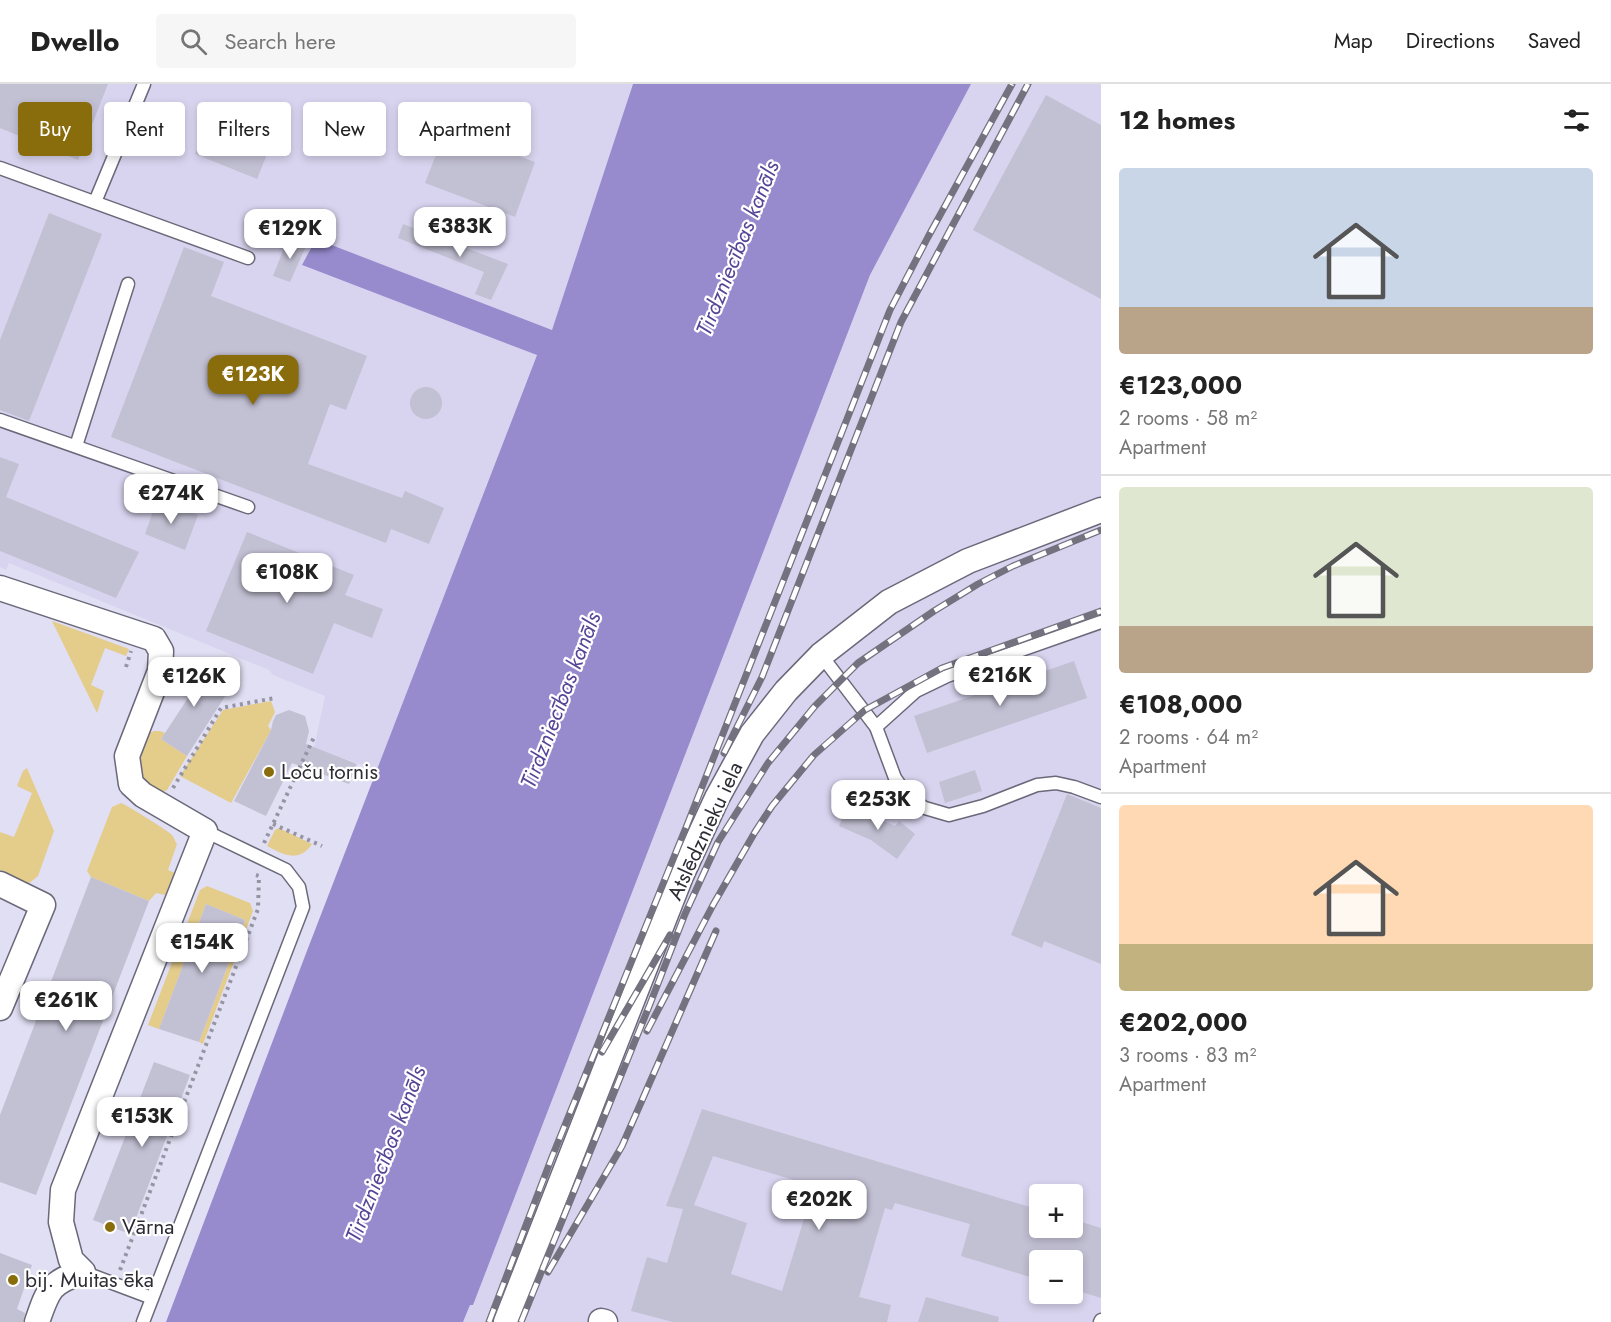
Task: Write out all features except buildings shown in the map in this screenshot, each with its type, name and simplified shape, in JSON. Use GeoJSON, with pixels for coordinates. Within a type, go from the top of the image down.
{"type":"FeatureCollection","features":[{"type":"Feature","properties":{"kind":"street","name":"Atslēdznieku iela"},"geometry":{"type":"LineString","coordinates":[[507,1322],[681,876],[712,808],[752,734],[786,691],[821,655],[889,602],[968,561],[1101,510]]}},
{"type":"Feature","properties":{"kind":"street"},"geometry":{"type":"LineString","coordinates":[[0,588],[154,639],[161,651],[160,671],[127,756],[131,784],[142,795],[205,831],[63,1190],[61,1222],[71,1260],[83,1272],[62,1278],[51,1287],[37,1322]]}},
{"type":"Feature","properties":{"kind":"street"},"geometry":{"type":"LineString","coordinates":[[0,884],[43,905],[0,1008]]}},
{"type":"Feature","properties":{"kind":"lane"},"geometry":{"type":"LineString","coordinates":[[95,202],[144,84]]}},
{"type":"Feature","properties":{"kind":"lane"},"geometry":{"type":"LineString","coordinates":[[0,168],[249,258]]}},
{"type":"Feature","properties":{"kind":"lane"},"geometry":{"type":"LineString","coordinates":[[76,446],[128,284]]}},
{"type":"Feature","properties":{"kind":"lane"},"geometry":{"type":"LineString","coordinates":[[0,420],[248,507]]}},
{"type":"Feature","properties":{"kind":"lane"},"geometry":{"type":"LineString","coordinates":[[876,728],[916,691],[947,676],[1101,622]]}},
{"type":"Feature","properties":{"kind":"lane"},"geometry":{"type":"LineString","coordinates":[[821,655],[876,728],[895,778],[909,798],[925,808],[949,815],[983,806],[1037,784],[1056,783],[1101,797]]}},
{"type":"Feature","properties":{"kind":"lane"},"geometry":{"type":"LineString","coordinates":[[143,1322],[303,907],[299,887],[286,870],[205,831]]}},
{"type":"Feature","properties":{"kind":"lane"},"geometry":{"type":"LineString","coordinates":[[83,1272],[152,1298]]}},
{"type":"Feature","properties":{"kind":"path"},"geometry":{"type":"LineString","coordinates":[[162,806],[222,708],[274,698]]}},
{"type":"Feature","properties":{"kind":"path"},"geometry":{"type":"LineString","coordinates":[[114,1284],[258,909],[259,876],[249,872],[315,735]]}},
{"type":"Feature","properties":{"kind":"path"},"geometry":{"type":"LineString","coordinates":[[273,824],[322,846]]}},
{"type":"Feature","properties":{"kind":"shaded area"},"geometry":{"type":"Polygon","coordinates":[[[0,84],[633,84],[552,330],[316,239],[303,266],[537,354],[377,770],[314,748],[325,696],[273,675],[269,670],[9,563],[6,570],[0,567],[0,84]]]}},
{"type":"Feature","properties":{"kind":"shaded area"},"geometry":{"type":"Polygon","coordinates":[[[971,84],[1101,84],[1101,1322],[463,1322],[470,1305],[473,1304],[870,275],[971,84]]]}},
{"type":"Feature","properties":{"kind":"shaded area"},"geometry":{"type":"Polygon","coordinates":[[[52,621],[129,649],[126,656],[105,648],[91,685],[104,691],[97,713],[52,621]]]}},
{"type":"Feature","properties":{"kind":"shaded area"},"geometry":{"type":"Polygon","coordinates":[[[271,701],[275,712],[268,726],[271,730],[231,803],[180,776],[223,710],[271,701]]]}},
{"type":"Feature","properties":{"kind":"shaded area"},"geometry":{"type":"Polygon","coordinates":[[[154,731],[165,733],[161,739],[187,756],[167,790],[163,792],[147,783],[141,768],[142,751],[147,734],[154,731]]]}},
{"type":"Feature","properties":{"kind":"shaded area"},"geometry":{"type":"Polygon","coordinates":[[[27,768],[54,831],[38,876],[28,884],[0,870],[0,832],[14,837],[32,793],[17,786],[23,771],[27,768]]]}},
{"type":"Feature","properties":{"kind":"shaded area"},"geometry":{"type":"Polygon","coordinates":[[[121,803],[169,833],[177,844],[168,870],[175,873],[165,895],[156,893],[149,901],[91,877],[87,871],[112,807],[121,803]]]}},
{"type":"Feature","properties":{"kind":"shaded area"},"geometry":{"type":"Polygon","coordinates":[[[279,828],[312,844],[302,854],[297,855],[285,854],[267,846],[275,830],[279,828]]]}},
{"type":"Feature","properties":{"kind":"shaded area"},"geometry":{"type":"Polygon","coordinates":[[[207,886],[250,903],[253,911],[203,1044],[199,1042],[245,920],[206,904],[159,1029],[148,1025],[200,890],[207,886]]]}},
{"type":"Feature","properties":{"kind":"water","name":"Tirdzniecības kanāls"},"geometry":{"type":"Polygon","coordinates":[[[633,84],[971,84],[870,275],[473,1305],[470,1305],[463,1322],[166,1322],[537,355],[302,265],[316,239],[552,330],[633,84]]]}},
{"type":"Feature","properties":{"kind":"railway"},"geometry":{"type":"LineString","coordinates":[[489,1322],[552,1157],[687,825],[890,310],[1012,84]]}},
{"type":"Feature","properties":{"kind":"railway"},"geometry":{"type":"LineString","coordinates":[[724,753],[762,677],[901,322],[1028,84]]}},
{"type":"Feature","properties":{"kind":"railway"},"geometry":{"type":"LineString","coordinates":[[521,1322],[685,914],[718,842],[768,763],[815,706],[858,663],[978,584],[1013,566],[1101,530]]}},
{"type":"Feature","properties":{"kind":"railway"},"geometry":{"type":"LineString","coordinates":[[647,1031],[713,905],[755,832],[772,806],[814,755],[865,710],[942,668],[1101,611]]}},
{"type":"Feature","properties":{"kind":"railway"},"geometry":{"type":"LineString","coordinates":[[548,1272],[622,1146],[716,931]]}},
{"type":"Feature","properties":{"kind":"railway"},"geometry":{"type":"LineString","coordinates":[[602,1052],[670,935]]}},
{"type":"Feature","properties":{"kind":"place","name":"Loču tornis"},"geometry":{"type":"Point","coordinates":[269,772]}},
{"type":"Feature","properties":{"kind":"place","name":"Vārna"},"geometry":{"type":"Point","coordinates":[110,1227]}},
{"type":"Feature","properties":{"kind":"place","name":"bij. Muitas ēka"},"geometry":{"type":"Point","coordinates":[13,1280]}}]}
